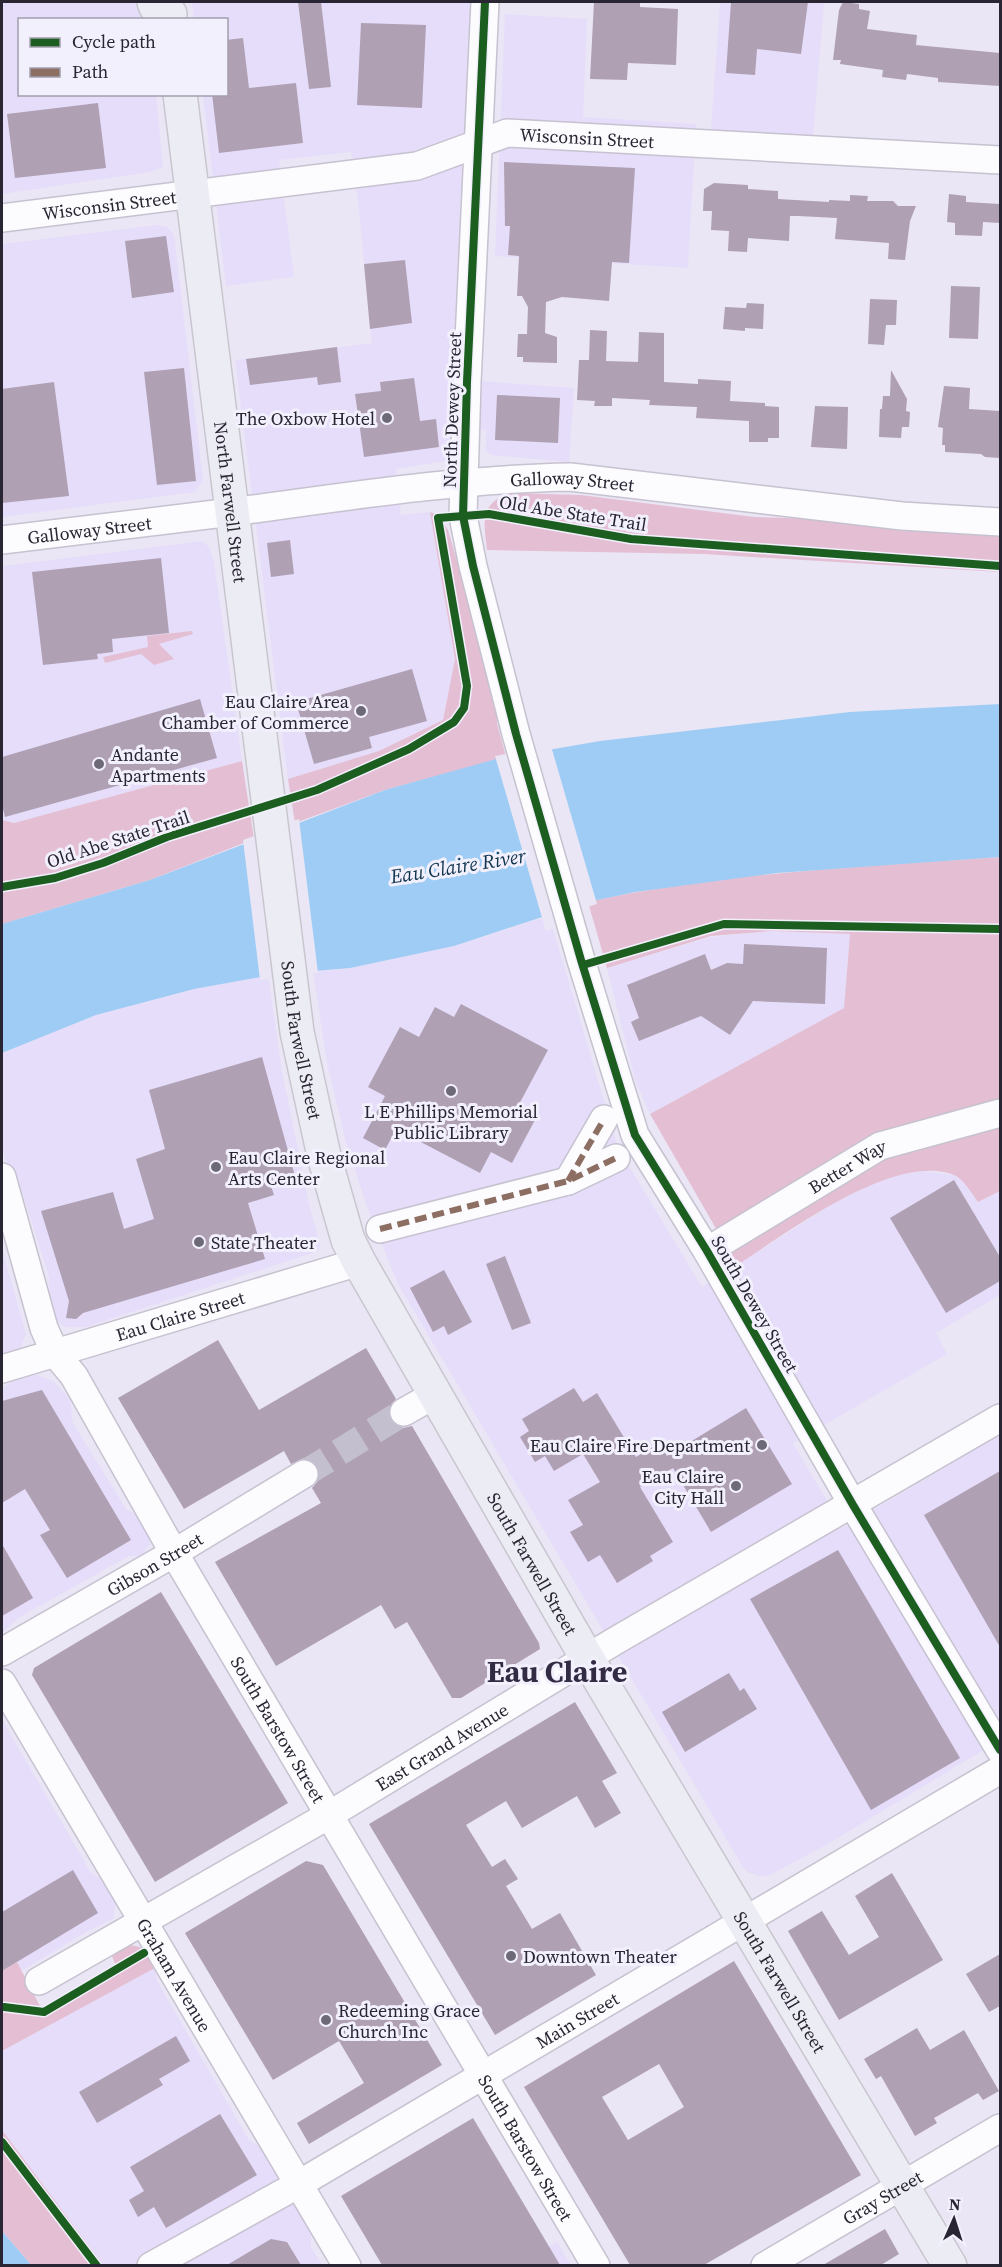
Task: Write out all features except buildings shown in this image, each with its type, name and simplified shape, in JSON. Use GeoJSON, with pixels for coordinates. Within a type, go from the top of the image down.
{"type":"FeatureCollection","features":[{"type":"Feature","properties":{"kind":"main road","name":"North Farwell Street"},"geometry":{"type":"LineString","coordinates":[[180,96],[281,909]]}},
{"type":"Feature","properties":{"kind":"main road","name":"South Farwell Street"},"geometry":{"type":"LineString","coordinates":[[281,909],[297,1032],[324,1156],[348,1240],[434,1395],[587,1658],[746,1920],[950,2265]]}},
{"type":"Feature","properties":{"kind":"street","name":"North Dewey Street"},"geometry":{"type":"LineString","coordinates":[[485,2],[463,482],[464,516],[473,566],[516,734],[548,846]]}},
{"type":"Feature","properties":{"kind":"street","name":"Wisconsin Street"},"geometry":{"type":"LineString","coordinates":[[2,218],[417,166],[480,145],[507,133],[1000,160]]}},
{"type":"Feature","properties":{"kind":"street","name":"Galloway Street"},"geometry":{"type":"LineString","coordinates":[[2,540],[463,482],[570,477],[902,516],[1000,522]]}},
{"type":"Feature","properties":{"kind":"street","name":"South Dewey Street"},"geometry":{"type":"LineString","coordinates":[[548,846],[635,1135],[707,1251],[853,1505],[1000,1750]]}},
{"type":"Feature","properties":{"kind":"street","name":"Better Way"},"geometry":{"type":"LineString","coordinates":[[707,1251],[880,1146],[1000,1113]]}},
{"type":"Feature","properties":{"kind":"street"},"geometry":{"type":"LineString","coordinates":[[568,1181],[604,1119]]}},
{"type":"Feature","properties":{"kind":"street"},"geometry":{"type":"LineString","coordinates":[[380,1229],[568,1181],[616,1158]]}},
{"type":"Feature","properties":{"kind":"street","name":"South Barstow Street"},"geometry":{"type":"LineString","coordinates":[[2,1177],[44,1328],[55,1353],[74,1376],[174,1553],[596,2265]]}},
{"type":"Feature","properties":{"kind":"street","name":"Eau Claire Street"},"geometry":{"type":"LineString","coordinates":[[2,1369],[359,1262]]}},
{"type":"Feature","properties":{"kind":"street"},"geometry":{"type":"LineString","coordinates":[[404,1412],[434,1395]]}},
{"type":"Feature","properties":{"kind":"street","name":"East Grand Avenue"},"geometry":{"type":"LineString","coordinates":[[39,1981],[330,1815],[587,1658],[1000,1418]]}},
{"type":"Feature","properties":{"kind":"street","name":"Gibson Street"},"geometry":{"type":"LineString","coordinates":[[2,1652],[174,1553],[304,1474]]}},
{"type":"Feature","properties":{"kind":"street","name":"Graham Avenue"},"geometry":{"type":"LineString","coordinates":[[2,1683],[347,2265]]}},
{"type":"Feature","properties":{"kind":"street","name":"Main Street"},"geometry":{"type":"LineString","coordinates":[[151,2265],[299,2184],[1000,1770]]}},
{"type":"Feature","properties":{"kind":"street","name":"Gray Street"},"geometry":{"type":"LineString","coordinates":[[765,2265],[903,2187],[1000,2128]]}},
{"type":"Feature","properties":{"kind":"shaded area"},"geometry":{"type":"Polygon","coordinates":[[[2,2],[143,2],[146,18],[18,18],[18,96],[156,96],[163,167],[150,172],[2,194],[2,2]]]}},
{"type":"Feature","properties":{"kind":"shaded area"},"geometry":{"type":"Polygon","coordinates":[[[192,2],[470,2],[452,379],[574,388],[569,462],[492,455],[487,452],[486,448],[486,430],[450,427],[448,457],[445,461],[396,469],[401,515],[430,512],[455,659],[443,720],[379,751],[288,779],[235,360],[372,343],[358,200],[351,152],[279,160],[294,277],[226,286],[203,96],[228,96],[228,18],[194,18],[192,2]]]}},
{"type":"Feature","properties":{"kind":"shaded area"},"geometry":{"type":"Polygon","coordinates":[[[720,2],[824,2],[812,148],[710,143],[720,2]]]}},
{"type":"Feature","properties":{"kind":"shaded area"},"geometry":{"type":"Polygon","coordinates":[[[505,14],[587,19],[583,117],[696,124],[688,268],[495,256],[505,14]]]}},
{"type":"Feature","properties":{"kind":"shaded area"},"geometry":{"type":"Polygon","coordinates":[[[157,225],[167,227],[174,235],[203,480],[195,492],[2,517],[2,244],[157,225]]]}},
{"type":"Feature","properties":{"kind":"shaded area"},"geometry":{"type":"Polygon","coordinates":[[[508,493],[581,495],[754,517],[820,519],[1000,535],[1000,572],[704,554],[487,550],[485,523],[488,509],[492,503],[508,493]]]}},
{"type":"Feature","properties":{"kind":"shaded area"},"geometry":{"type":"Polygon","coordinates":[[[430,512],[438,515],[448,530],[496,693],[497,723],[506,757],[385,790],[295,823],[288,779],[379,751],[443,720],[455,659],[430,512]]]}},
{"type":"Feature","properties":{"kind":"shaded area"},"geometry":{"type":"Polygon","coordinates":[[[202,541],[209,547],[214,562],[242,761],[14,823],[2,820],[2,566],[202,541]]]}},
{"type":"Feature","properties":{"kind":"shaded area"},"geometry":{"type":"Polygon","coordinates":[[[192,631],[193,634],[159,644],[174,659],[154,665],[141,654],[105,663],[103,657],[148,647],[147,636],[192,631]]]}},
{"type":"Feature","properties":{"kind":"shaded area"},"geometry":{"type":"Polygon","coordinates":[[[242,761],[254,839],[150,880],[2,924],[2,820],[14,823],[242,761]]]}},
{"type":"Feature","properties":{"kind":"shaded area"},"geometry":{"type":"Polygon","coordinates":[[[1000,857],[1000,1191],[978,1202],[964,1183],[954,1175],[929,1171],[902,1175],[841,1199],[737,1265],[650,1114],[844,1008],[850,934],[772,931],[711,936],[607,968],[588,902],[742,877],[1000,857]]]}},
{"type":"Feature","properties":{"kind":"shaded area"},"geometry":{"type":"Polygon","coordinates":[[[542,918],[546,931],[553,929],[618,1148],[702,1287],[833,1204],[875,1182],[922,1171],[954,1175],[962,1180],[978,1202],[1000,1191],[1000,1295],[936,1333],[947,1354],[793,1443],[843,1528],[1000,1435],[1000,1740],[826,1845],[768,1876],[747,1872],[743,1867],[398,1284],[366,1204],[346,1142],[327,1063],[313,971],[350,968],[454,946],[542,918]]]}},
{"type":"Feature","properties":{"kind":"shaded area"},"geometry":{"type":"Polygon","coordinates":[[[772,931],[850,934],[844,1008],[650,1114],[635,1079],[607,968],[711,937],[772,931]]]}},
{"type":"Feature","properties":{"kind":"shaded area"},"geometry":{"type":"Polygon","coordinates":[[[268,975],[281,1066],[308,1200],[320,1244],[318,1251],[86,1327],[64,1327],[55,1318],[50,1306],[49,1277],[16,1172],[6,1163],[2,1144],[2,1053],[96,1015],[194,989],[268,975]]]}},
{"type":"Feature","properties":{"kind":"shaded area"},"geometry":{"type":"Polygon","coordinates":[[[2,1249],[26,1334],[21,1347],[12,1354],[2,1357],[2,1249]]]}},
{"type":"Feature","properties":{"kind":"shaded area"},"geometry":{"type":"Polygon","coordinates":[[[37,1375],[53,1381],[70,1399],[73,1423],[126,1509],[138,1516],[148,1533],[150,1544],[141,1556],[129,1556],[18,1618],[2,1633],[2,1389],[18,1376],[37,1375]]]}},
{"type":"Feature","properties":{"kind":"shaded area"},"geometry":{"type":"Polygon","coordinates":[[[2,1720],[91,1873],[105,1881],[116,1901],[113,1919],[86,1932],[21,1971],[16,1962],[2,1970],[2,1720]]]}},
{"type":"Feature","properties":{"kind":"shaded area"},"geometry":{"type":"Polygon","coordinates":[[[130,1945],[140,1947],[155,1968],[2,2051],[2,1971],[17,1962],[41,2008],[116,1966],[112,1956],[130,1945]]]}},
{"type":"Feature","properties":{"kind":"shaded area"},"geometry":{"type":"Polygon","coordinates":[[[155,1968],[157,1981],[249,2140],[260,2147],[311,2232],[311,2247],[322,2265],[103,2265],[2,2130],[2,2051],[155,1968]]]}},
{"type":"Feature","properties":{"kind":"shaded area"},"geometry":{"type":"Polygon","coordinates":[[[2,2130],[103,2265],[31,2265],[2,2231],[2,2130]]]}},
{"type":"Feature","properties":{"kind":"shaded area"},"geometry":{"type":"Polygon","coordinates":[[[557,2242],[571,2265],[515,2266],[557,2242]]]}},
{"type":"Feature","properties":{"kind":"water","name":"Eau Claire River"},"geometry":{"type":"Polygon","coordinates":[[[1000,704],[1000,857],[777,873],[635,892],[588,902],[454,946],[350,968],[277,974],[194,989],[96,1015],[2,1053],[2,924],[150,880],[385,790],[496,759],[600,741],[850,712],[1000,704]]]}},
{"type":"Feature","properties":{"kind":"water"},"geometry":{"type":"Polygon","coordinates":[[[2,2231],[31,2265],[2,2265],[2,2231]]]}},
{"type":"Feature","properties":{"kind":"pier"},"geometry":{"type":"Polygon","coordinates":[[[551,746],[597,904],[543,921],[495,756],[551,746]]]}},
{"type":"Feature","properties":{"kind":"pier"},"geometry":{"type":"Polygon","coordinates":[[[299,819],[318,973],[260,980],[243,840],[299,819]]]}},
{"type":"Feature","properties":{"kind":"tunnel"},"geometry":{"type":"LineString","coordinates":[[304,1474],[404,1412]]}},
{"type":"Feature","properties":{"kind":"marked path"},"geometry":{"type":"LineString","coordinates":[[568,1181],[604,1119]]}},
{"type":"Feature","properties":{"kind":"marked path"},"geometry":{"type":"LineString","coordinates":[[380,1229],[568,1181],[616,1158]]}},
{"type":"Feature","properties":{"kind":"cycle path"},"geometry":{"type":"LineString","coordinates":[[485,2],[463,516],[473,566],[516,734],[581,960],[635,1135],[707,1251],[853,1505],[1000,1750]]}},
{"type":"Feature","properties":{"kind":"cycle path","name":"Old Abe State Trail"},"geometry":{"type":"LineString","coordinates":[[2,887],[55,878],[103,863],[167,837],[317,790],[409,749],[454,722],[464,708],[467,686],[438,518],[489,514],[631,539],[1000,566]]}},
{"type":"Feature","properties":{"kind":"cycle path"},"geometry":{"type":"LineString","coordinates":[[583,965],[724,924],[1000,929]]}},
{"type":"Feature","properties":{"kind":"cycle path"},"geometry":{"type":"LineString","coordinates":[[4,2007],[44,2012],[144,1953]]}},
{"type":"Feature","properties":{"kind":"cycle path"},"geometry":{"type":"LineString","coordinates":[[2,2142],[97,2266]]}},
{"type":"Feature","properties":{"kind":"place","name":"The Oxbow Hotel"},"geometry":{"type":"Point","coordinates":[387,418]}},
{"type":"Feature","properties":{"kind":"place","name":"Eau Claire Area Chamber of Commerce"},"geometry":{"type":"Point","coordinates":[361,711]}},
{"type":"Feature","properties":{"kind":"place","name":"Andante Apartments"},"geometry":{"type":"Point","coordinates":[99,764]}},
{"type":"Feature","properties":{"kind":"place","name":"L E Phillips Memorial Public Library"},"geometry":{"type":"Point","coordinates":[451,1091]}},
{"type":"Feature","properties":{"kind":"place","name":"Eau Claire Regional Arts Center"},"geometry":{"type":"Point","coordinates":[216,1167]}},
{"type":"Feature","properties":{"kind":"place","name":"State Theater"},"geometry":{"type":"Point","coordinates":[199,1242]}},
{"type":"Feature","properties":{"kind":"place","name":"Eau Claire Fire Department"},"geometry":{"type":"Point","coordinates":[762,1445]}},
{"type":"Feature","properties":{"kind":"place","name":"Eau Claire City Hall"},"geometry":{"type":"Point","coordinates":[736,1486]}},
{"type":"Feature","properties":{"kind":"place","name":"Downtown Theater"},"geometry":{"type":"Point","coordinates":[511,1956]}},
{"type":"Feature","properties":{"kind":"place","name":"Redeeming Grace Church Inc"},"geometry":{"type":"Point","coordinates":[326,2020]}},
{"type":"Feature","properties":{"kind":"district","name":"Eau Claire"},"geometry":{"type":"Point","coordinates":[557,1671]}}]}
